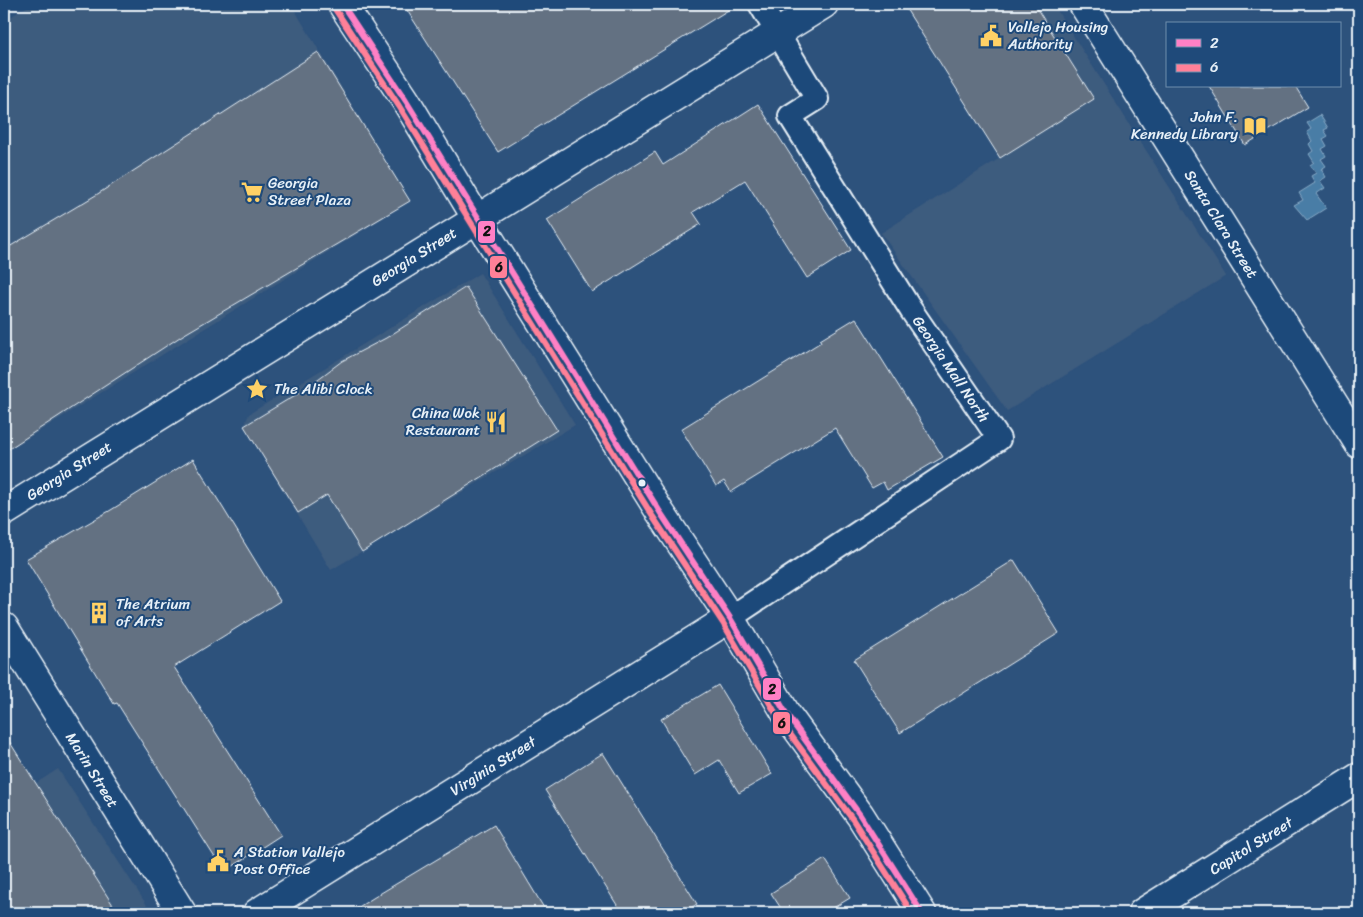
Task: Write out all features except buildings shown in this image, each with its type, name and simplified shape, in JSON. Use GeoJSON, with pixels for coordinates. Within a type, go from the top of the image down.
{"type":"FeatureCollection","features":[{"type":"Feature","properties":{"kind":"street"},"geometry":{"type":"LineString","coordinates":[[342,4],[406,101],[477,219],[660,512],[730,618],[787,715],[860,815],[922,913]]}},
{"type":"Feature","properties":{"kind":"street"},"geometry":{"type":"LineString","coordinates":[[760,4],[778,32]]}},
{"type":"Feature","properties":{"kind":"street","name":"Georgia Street"},"geometry":{"type":"LineString","coordinates":[[4,512],[824,4]]}},
{"type":"Feature","properties":{"kind":"street","name":"Santa Clara Street"},"geometry":{"type":"LineString","coordinates":[[1083,4],[1359,444]]}},
{"type":"Feature","properties":{"kind":"street","name":"Georgia Mall North"},"geometry":{"type":"LineString","coordinates":[[730,618],[999,439],[911,310],[790,116],[817,99],[778,32]]}},
{"type":"Feature","properties":{"kind":"street","name":"Virginia Street"},"geometry":{"type":"LineString","coordinates":[[257,913],[730,618]]}},
{"type":"Feature","properties":{"kind":"street","name":"Marin Street"},"geometry":{"type":"LineString","coordinates":[[4,627],[182,913]]}},
{"type":"Feature","properties":{"kind":"street","name":"Capitol Street"},"geometry":{"type":"LineString","coordinates":[[1142,913],[1359,778]]}},
{"type":"Feature","properties":{"kind":"shaded area"},"geometry":{"type":"Polygon","coordinates":[[[31,4],[291,4],[410,201],[4,453],[4,21],[31,4]]]}},
{"type":"Feature","properties":{"kind":"shaded area"},"geometry":{"type":"Polygon","coordinates":[[[902,4],[1053,4],[1226,276],[1007,411],[881,233],[1000,158],[902,4]]]}},
{"type":"Feature","properties":{"kind":"shaded area"},"geometry":{"type":"Polygon","coordinates":[[[1320,115],[1328,128],[1324,130],[1328,136],[1323,139],[1327,146],[1322,149],[1326,156],[1321,159],[1326,166],[1321,169],[1326,177],[1320,181],[1325,188],[1316,194],[1326,208],[1307,220],[1294,205],[1303,200],[1299,193],[1315,183],[1311,176],[1316,173],[1310,165],[1314,162],[1309,154],[1313,151],[1309,144],[1312,141],[1307,132],[1311,129],[1307,123],[1320,115]]]}},
{"type":"Feature","properties":{"kind":"shaded area"},"geometry":{"type":"Polygon","coordinates":[[[480,273],[575,425],[331,570],[244,426],[249,414],[480,273]]]}},
{"type":"Feature","properties":{"kind":"shaded area"},"geometry":{"type":"Polygon","coordinates":[[[58,769],[152,913],[4,913],[4,804],[58,769]]]}},
{"type":"Feature","properties":{"kind":"transit line","name":"2"},"geometry":{"type":"LineString","coordinates":[[342,4],[406,101],[660,512],[730,618],[787,715],[860,815],[922,913]]}},
{"type":"Feature","properties":{"kind":"transit line","name":"6"},"geometry":{"type":"LineString","coordinates":[[335,9],[399,106],[653,517],[723,623],[779,719],[853,820],[912,913]]}},
{"type":"Feature","properties":{"kind":"place","name":"Vallejo Housing Authority"},"geometry":{"type":"Point","coordinates":[991,36]}},
{"type":"Feature","properties":{"kind":"place","name":"John F. Kennedy Library"},"geometry":{"type":"Point","coordinates":[1255,126]}},
{"type":"Feature","properties":{"kind":"place","name":"Georgia Street Plaza"},"geometry":{"type":"Point","coordinates":[252,192]}},
{"type":"Feature","properties":{"kind":"place","name":"The Alibi Clock"},"geometry":{"type":"Point","coordinates":[257,389]}},
{"type":"Feature","properties":{"kind":"place","name":"China Wok Restaurant"},"geometry":{"type":"Point","coordinates":[496,422]}},
{"type":"Feature","properties":{"kind":"place","name":"The Atrium of Arts"},"geometry":{"type":"Point","coordinates":[99,613]}},
{"type":"Feature","properties":{"kind":"place","name":"A Station Vallejo Post Office"},"geometry":{"type":"Point","coordinates":[218,861]}}]}
